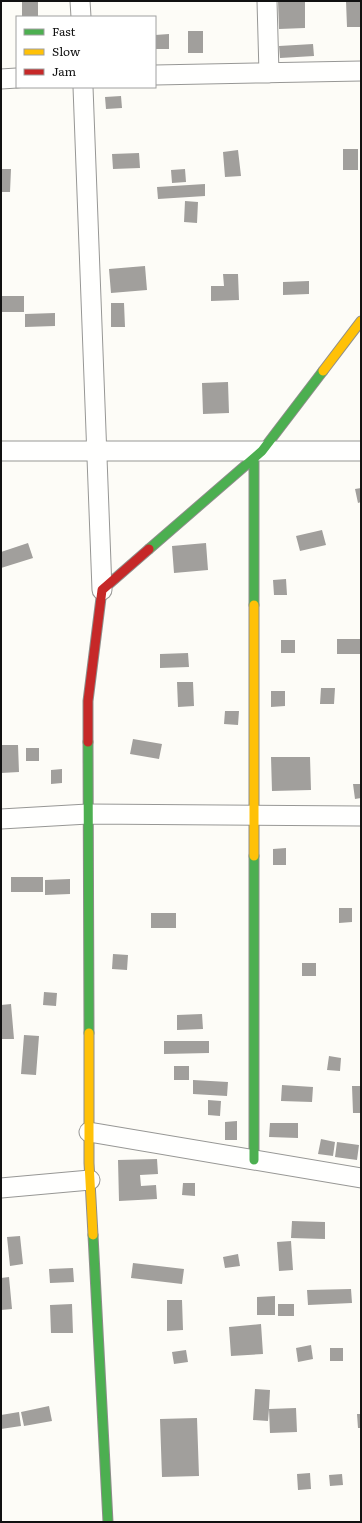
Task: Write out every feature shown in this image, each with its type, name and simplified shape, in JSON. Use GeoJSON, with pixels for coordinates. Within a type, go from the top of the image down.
{"type":"FeatureCollection","features":[{"type":"Feature","properties":{"kind":"street"},"geometry":{"type":"LineString","coordinates":[[80,1],[81,16]]}},
{"type":"Feature","properties":{"kind":"street"},"geometry":{"type":"LineString","coordinates":[[267,1],[269,73]]}},
{"type":"Feature","properties":{"kind":"street"},"geometry":{"type":"LineString","coordinates":[[156,75],[361,71]]}},
{"type":"Feature","properties":{"kind":"street"},"geometry":{"type":"LineString","coordinates":[[1,79],[16,78]]}},
{"type":"Feature","properties":{"kind":"street"},"geometry":{"type":"LineString","coordinates":[[83,88],[102,590],[88,701],[89,1132],[90,1180],[108,1522]]}},
{"type":"Feature","properties":{"kind":"street"},"geometry":{"type":"LineString","coordinates":[[102,590],[258,454],[361,321]]}},
{"type":"Feature","properties":{"kind":"street"},"geometry":{"type":"LineString","coordinates":[[1,451],[258,454],[361,451]]}},
{"type":"Feature","properties":{"kind":"street"},"geometry":{"type":"LineString","coordinates":[[254,1160],[258,454]]}},
{"type":"Feature","properties":{"kind":"street"},"geometry":{"type":"LineString","coordinates":[[1,819],[88,814],[361,816]]}},
{"type":"Feature","properties":{"kind":"street"},"geometry":{"type":"LineString","coordinates":[[89,1132],[361,1178]]}},
{"type":"Feature","properties":{"kind":"street"},"geometry":{"type":"LineString","coordinates":[[1,1188],[90,1180]]}},
{"type":"Feature","properties":{"kind":"building"},"geometry":{"type":"Polygon","coordinates":[[[22,1],[38,1],[38,16],[22,16],[22,1]]]}},
{"type":"Feature","properties":{"kind":"building"},"geometry":{"type":"Polygon","coordinates":[[[278,1],[305,1],[305,28],[279,29],[278,1]]]}},
{"type":"Feature","properties":{"kind":"building"},"geometry":{"type":"Polygon","coordinates":[[[346,1],[361,1],[361,27],[347,27],[346,1]]]}},
{"type":"Feature","properties":{"kind":"building"},"geometry":{"type":"Polygon","coordinates":[[[188,31],[203,31],[203,53],[188,53],[188,31]]]}},
{"type":"Feature","properties":{"kind":"building"},"geometry":{"type":"Polygon","coordinates":[[[169,34],[169,49],[156,49],[156,35],[169,34]]]}},
{"type":"Feature","properties":{"kind":"building"},"geometry":{"type":"Polygon","coordinates":[[[313,44],[314,56],[280,58],[279,46],[313,44]]]}},
{"type":"Feature","properties":{"kind":"building"},"geometry":{"type":"Polygon","coordinates":[[[121,96],[122,108],[106,109],[105,97],[121,96]]]}},
{"type":"Feature","properties":{"kind":"building"},"geometry":{"type":"Polygon","coordinates":[[[343,149],[358,149],[358,170],[343,170],[343,149]]]}},
{"type":"Feature","properties":{"kind":"building"},"geometry":{"type":"Polygon","coordinates":[[[238,150],[241,176],[225,177],[223,152],[238,150]]]}},
{"type":"Feature","properties":{"kind":"building"},"geometry":{"type":"Polygon","coordinates":[[[139,153],[140,168],[113,169],[112,154],[139,153]]]}},
{"type":"Feature","properties":{"kind":"building"},"geometry":{"type":"Polygon","coordinates":[[[1,169],[11,169],[10,192],[1,192],[1,169]]]}},
{"type":"Feature","properties":{"kind":"building"},"geometry":{"type":"Polygon","coordinates":[[[185,169],[186,182],[172,183],[171,170],[185,169]]]}},
{"type":"Feature","properties":{"kind":"building"},"geometry":{"type":"Polygon","coordinates":[[[205,184],[205,196],[158,199],[157,187],[205,184]]]}},
{"type":"Feature","properties":{"kind":"building"},"geometry":{"type":"Polygon","coordinates":[[[185,201],[198,202],[197,223],[184,222],[185,201]]]}},
{"type":"Feature","properties":{"kind":"building"},"geometry":{"type":"Polygon","coordinates":[[[145,266],[147,290],[111,293],[109,269],[145,266]]]}},
{"type":"Feature","properties":{"kind":"building"},"geometry":{"type":"Polygon","coordinates":[[[223,274],[238,274],[239,300],[211,301],[211,286],[224,286],[223,274]]]}},
{"type":"Feature","properties":{"kind":"building"},"geometry":{"type":"Polygon","coordinates":[[[309,281],[309,294],[283,295],[283,282],[309,281]]]}},
{"type":"Feature","properties":{"kind":"building"},"geometry":{"type":"Polygon","coordinates":[[[1,296],[24,296],[24,312],[1,312],[1,296]]]}},
{"type":"Feature","properties":{"kind":"building"},"geometry":{"type":"Polygon","coordinates":[[[111,303],[124,303],[125,327],[111,327],[111,303]]]}},
{"type":"Feature","properties":{"kind":"building"},"geometry":{"type":"Polygon","coordinates":[[[55,313],[55,326],[25,327],[25,314],[55,313]]]}},
{"type":"Feature","properties":{"kind":"building"},"geometry":{"type":"Polygon","coordinates":[[[228,382],[229,413],[203,414],[202,383],[228,382]]]}},
{"type":"Feature","properties":{"kind":"building"},"geometry":{"type":"Polygon","coordinates":[[[361,488],[361,502],[358,503],[355,489],[361,488]]]}},
{"type":"Feature","properties":{"kind":"building"},"geometry":{"type":"Polygon","coordinates":[[[322,530],[326,545],[300,551],[296,536],[322,530]]]}},
{"type":"Feature","properties":{"kind":"building"},"geometry":{"type":"Polygon","coordinates":[[[28,543],[33,558],[1,568],[1,552],[28,543]]]}},
{"type":"Feature","properties":{"kind":"building"},"geometry":{"type":"Polygon","coordinates":[[[206,543],[208,570],[174,573],[172,546],[206,543]]]}},
{"type":"Feature","properties":{"kind":"building"},"geometry":{"type":"Polygon","coordinates":[[[286,579],[287,595],[274,595],[273,580],[286,579]]]}},
{"type":"Feature","properties":{"kind":"building"},"geometry":{"type":"Polygon","coordinates":[[[337,639],[361,639],[361,654],[337,654],[337,639]]]}},
{"type":"Feature","properties":{"kind":"building"},"geometry":{"type":"Polygon","coordinates":[[[281,640],[295,640],[295,653],[281,653],[281,640]]]}},
{"type":"Feature","properties":{"kind":"building"},"geometry":{"type":"Polygon","coordinates":[[[188,653],[189,667],[160,668],[160,654],[188,653]]]}},
{"type":"Feature","properties":{"kind":"building"},"geometry":{"type":"Polygon","coordinates":[[[177,682],[193,682],[194,706],[178,707],[177,682]]]}},
{"type":"Feature","properties":{"kind":"building"},"geometry":{"type":"Polygon","coordinates":[[[321,688],[335,688],[334,704],[320,704],[321,688]]]}},
{"type":"Feature","properties":{"kind":"building"},"geometry":{"type":"Polygon","coordinates":[[[271,691],[285,691],[285,706],[271,707],[271,691]]]}},
{"type":"Feature","properties":{"kind":"building"},"geometry":{"type":"Polygon","coordinates":[[[225,711],[239,711],[238,725],[224,724],[225,711]]]}},
{"type":"Feature","properties":{"kind":"building"},"geometry":{"type":"Polygon","coordinates":[[[133,739],[162,744],[159,759],[130,754],[133,739]]]}},
{"type":"Feature","properties":{"kind":"building"},"geometry":{"type":"Polygon","coordinates":[[[1,745],[18,745],[19,772],[1,773],[1,745]]]}},
{"type":"Feature","properties":{"kind":"building"},"geometry":{"type":"Polygon","coordinates":[[[26,748],[39,748],[39,761],[26,761],[26,748]]]}},
{"type":"Feature","properties":{"kind":"building"},"geometry":{"type":"Polygon","coordinates":[[[271,757],[310,757],[311,790],[272,791],[271,757]]]}},
{"type":"Feature","properties":{"kind":"building"},"geometry":{"type":"Polygon","coordinates":[[[62,769],[62,783],[51,784],[51,770],[62,769]]]}},
{"type":"Feature","properties":{"kind":"building"},"geometry":{"type":"Polygon","coordinates":[[[353,784],[361,784],[361,798],[355,799],[353,784]]]}},
{"type":"Feature","properties":{"kind":"building"},"geometry":{"type":"Polygon","coordinates":[[[286,848],[286,865],[273,865],[273,849],[286,848]]]}},
{"type":"Feature","properties":{"kind":"building"},"geometry":{"type":"Polygon","coordinates":[[[11,877],[43,877],[43,892],[11,892],[11,877]]]}},
{"type":"Feature","properties":{"kind":"building"},"geometry":{"type":"Polygon","coordinates":[[[70,879],[70,894],[45,895],[45,880],[70,879]]]}},
{"type":"Feature","properties":{"kind":"building"},"geometry":{"type":"Polygon","coordinates":[[[339,908],[352,908],[352,922],[339,923],[339,908]]]}},
{"type":"Feature","properties":{"kind":"building"},"geometry":{"type":"Polygon","coordinates":[[[151,913],[176,913],[176,928],[151,928],[151,913]]]}},
{"type":"Feature","properties":{"kind":"building"},"geometry":{"type":"Polygon","coordinates":[[[113,954],[128,955],[127,970],[112,969],[113,954]]]}},
{"type":"Feature","properties":{"kind":"building"},"geometry":{"type":"Polygon","coordinates":[[[302,963],[316,963],[316,976],[302,976],[302,963]]]}},
{"type":"Feature","properties":{"kind":"building"},"geometry":{"type":"Polygon","coordinates":[[[44,992],[57,993],[56,1006],[43,1005],[44,992]]]}},
{"type":"Feature","properties":{"kind":"building"},"geometry":{"type":"Polygon","coordinates":[[[11,1004],[14,1039],[1,1039],[1,1005],[11,1004]]]}},
{"type":"Feature","properties":{"kind":"building"},"geometry":{"type":"Polygon","coordinates":[[[202,1014],[203,1029],[177,1030],[177,1015],[202,1014]]]}},
{"type":"Feature","properties":{"kind":"building"},"geometry":{"type":"Polygon","coordinates":[[[24,1035],[39,1036],[36,1075],[21,1074],[24,1035]]]}},
{"type":"Feature","properties":{"kind":"building"},"geometry":{"type":"Polygon","coordinates":[[[164,1041],[209,1041],[209,1053],[164,1054],[164,1041]]]}},
{"type":"Feature","properties":{"kind":"building"},"geometry":{"type":"Polygon","coordinates":[[[329,1056],[341,1058],[340,1071],[327,1070],[329,1056]]]}},
{"type":"Feature","properties":{"kind":"building"},"geometry":{"type":"Polygon","coordinates":[[[174,1066],[189,1066],[189,1080],[174,1080],[174,1066]]]}},
{"type":"Feature","properties":{"kind":"building"},"geometry":{"type":"Polygon","coordinates":[[[193,1080],[228,1082],[227,1096],[193,1094],[193,1080]]]}},
{"type":"Feature","properties":{"kind":"building"},"geometry":{"type":"Polygon","coordinates":[[[282,1085],[313,1087],[312,1102],[281,1101],[282,1085]]]}},
{"type":"Feature","properties":{"kind":"building"},"geometry":{"type":"Polygon","coordinates":[[[352,1086],[361,1086],[361,1113],[353,1113],[352,1086]]]}},
{"type":"Feature","properties":{"kind":"building"},"geometry":{"type":"Polygon","coordinates":[[[208,1100],[221,1101],[220,1116],[208,1115],[208,1100]]]}},
{"type":"Feature","properties":{"kind":"building"},"geometry":{"type":"Polygon","coordinates":[[[237,1121],[237,1140],[225,1140],[225,1122],[237,1121]]]}},
{"type":"Feature","properties":{"kind":"building"},"geometry":{"type":"Polygon","coordinates":[[[270,1123],[298,1123],[298,1138],[269,1137],[270,1123]]]}},
{"type":"Feature","properties":{"kind":"building"},"geometry":{"type":"Polygon","coordinates":[[[321,1139],[335,1142],[333,1156],[318,1154],[321,1139]]]}},
{"type":"Feature","properties":{"kind":"building"},"geometry":{"type":"Polygon","coordinates":[[[337,1142],[359,1145],[357,1160],[335,1157],[337,1142]]]}},
{"type":"Feature","properties":{"kind":"building"},"geometry":{"type":"Polygon","coordinates":[[[157,1159],[158,1174],[140,1175],[141,1186],[156,1185],[157,1199],[119,1201],[118,1160],[157,1159]]]}},
{"type":"Feature","properties":{"kind":"building"},"geometry":{"type":"Polygon","coordinates":[[[183,1183],[195,1183],[195,1196],[182,1195],[183,1183]]]}},
{"type":"Feature","properties":{"kind":"building"},"geometry":{"type":"Polygon","coordinates":[[[292,1221],[325,1222],[325,1239],[291,1238],[292,1221]]]}},
{"type":"Feature","properties":{"kind":"building"},"geometry":{"type":"Polygon","coordinates":[[[20,1236],[23,1264],[10,1266],[7,1237],[20,1236]]]}},
{"type":"Feature","properties":{"kind":"building"},"geometry":{"type":"Polygon","coordinates":[[[291,1241],[293,1270],[279,1271],[277,1242],[291,1241]]]}},
{"type":"Feature","properties":{"kind":"building"},"geometry":{"type":"Polygon","coordinates":[[[238,1254],[240,1266],[225,1268],[223,1257],[238,1254]]]}},
{"type":"Feature","properties":{"kind":"building"},"geometry":{"type":"Polygon","coordinates":[[[133,1263],[184,1269],[182,1284],[131,1278],[133,1263]]]}},
{"type":"Feature","properties":{"kind":"building"},"geometry":{"type":"Polygon","coordinates":[[[73,1268],[74,1282],[50,1283],[49,1269],[73,1268]]]}},
{"type":"Feature","properties":{"kind":"building"},"geometry":{"type":"Polygon","coordinates":[[[9,1277],[12,1309],[1,1310],[1,1278],[9,1277]]]}},
{"type":"Feature","properties":{"kind":"building"},"geometry":{"type":"Polygon","coordinates":[[[351,1289],[352,1303],[308,1305],[307,1290],[351,1289]]]}},
{"type":"Feature","properties":{"kind":"building"},"geometry":{"type":"Polygon","coordinates":[[[275,1296],[275,1315],[257,1315],[257,1297],[275,1296]]]}},
{"type":"Feature","properties":{"kind":"building"},"geometry":{"type":"Polygon","coordinates":[[[167,1300],[182,1300],[183,1330],[167,1331],[167,1300]]]}},
{"type":"Feature","properties":{"kind":"building"},"geometry":{"type":"Polygon","coordinates":[[[72,1304],[73,1333],[51,1333],[50,1305],[72,1304]]]}},
{"type":"Feature","properties":{"kind":"building"},"geometry":{"type":"Polygon","coordinates":[[[278,1304],[294,1304],[294,1316],[278,1316],[278,1304]]]}},
{"type":"Feature","properties":{"kind":"building"},"geometry":{"type":"Polygon","coordinates":[[[261,1324],[263,1354],[231,1356],[229,1327],[261,1324]]]}},
{"type":"Feature","properties":{"kind":"building"},"geometry":{"type":"Polygon","coordinates":[[[311,1345],[313,1359],[298,1362],[296,1348],[311,1345]]]}},
{"type":"Feature","properties":{"kind":"building"},"geometry":{"type":"Polygon","coordinates":[[[330,1348],[343,1348],[343,1361],[330,1361],[330,1348]]]}},
{"type":"Feature","properties":{"kind":"building"},"geometry":{"type":"Polygon","coordinates":[[[186,1350],[188,1362],[174,1364],[172,1352],[186,1350]]]}},
{"type":"Feature","properties":{"kind":"building"},"geometry":{"type":"Polygon","coordinates":[[[255,1389],[270,1390],[268,1421],[253,1420],[255,1389]]]}},
{"type":"Feature","properties":{"kind":"building"},"geometry":{"type":"Polygon","coordinates":[[[49,1406],[52,1421],[24,1426],[21,1412],[49,1406]]]}},
{"type":"Feature","properties":{"kind":"building"},"geometry":{"type":"Polygon","coordinates":[[[296,1408],[297,1432],[270,1433],[269,1409],[296,1408]]]}},
{"type":"Feature","properties":{"kind":"building"},"geometry":{"type":"Polygon","coordinates":[[[19,1412],[21,1426],[1,1429],[1,1415],[19,1412]]]}},
{"type":"Feature","properties":{"kind":"building"},"geometry":{"type":"Polygon","coordinates":[[[357,1414],[361,1414],[361,1428],[358,1428],[357,1414]]]}},
{"type":"Feature","properties":{"kind":"building"},"geometry":{"type":"Polygon","coordinates":[[[197,1418],[199,1476],[162,1477],[160,1419],[197,1418]]]}},
{"type":"Feature","properties":{"kind":"building"},"geometry":{"type":"Polygon","coordinates":[[[310,1473],[311,1489],[298,1490],[297,1474],[310,1473]]]}},
{"type":"Feature","properties":{"kind":"building"},"geometry":{"type":"Polygon","coordinates":[[[342,1474],[343,1485],[330,1486],[329,1475],[342,1474]]]}},
{"type":"Feature","properties":{"kind":"traffic: fast"},"geometry":{"type":"LineString","coordinates":[[149,549],[262,451],[323,371]]}},
{"type":"Feature","properties":{"kind":"traffic: fast"},"geometry":{"type":"LineString","coordinates":[[254,458],[254,605]]}},
{"type":"Feature","properties":{"kind":"traffic: fast"},"geometry":{"type":"LineString","coordinates":[[88,742],[89,1033]]}},
{"type":"Feature","properties":{"kind":"traffic: fast"},"geometry":{"type":"LineString","coordinates":[[254,856],[254,1160]]}},
{"type":"Feature","properties":{"kind":"traffic: fast"},"geometry":{"type":"LineString","coordinates":[[93,1235],[108,1522]]}},
{"type":"Feature","properties":{"kind":"traffic: slow"},"geometry":{"type":"LineString","coordinates":[[323,371],[361,321]]}},
{"type":"Feature","properties":{"kind":"traffic: slow"},"geometry":{"type":"LineString","coordinates":[[254,605],[254,856]]}},
{"type":"Feature","properties":{"kind":"traffic: slow"},"geometry":{"type":"LineString","coordinates":[[89,1033],[89,1163],[93,1235]]}},
{"type":"Feature","properties":{"kind":"traffic: jam"},"geometry":{"type":"LineString","coordinates":[[88,742],[88,701],[102,590],[149,549]]}}]}
